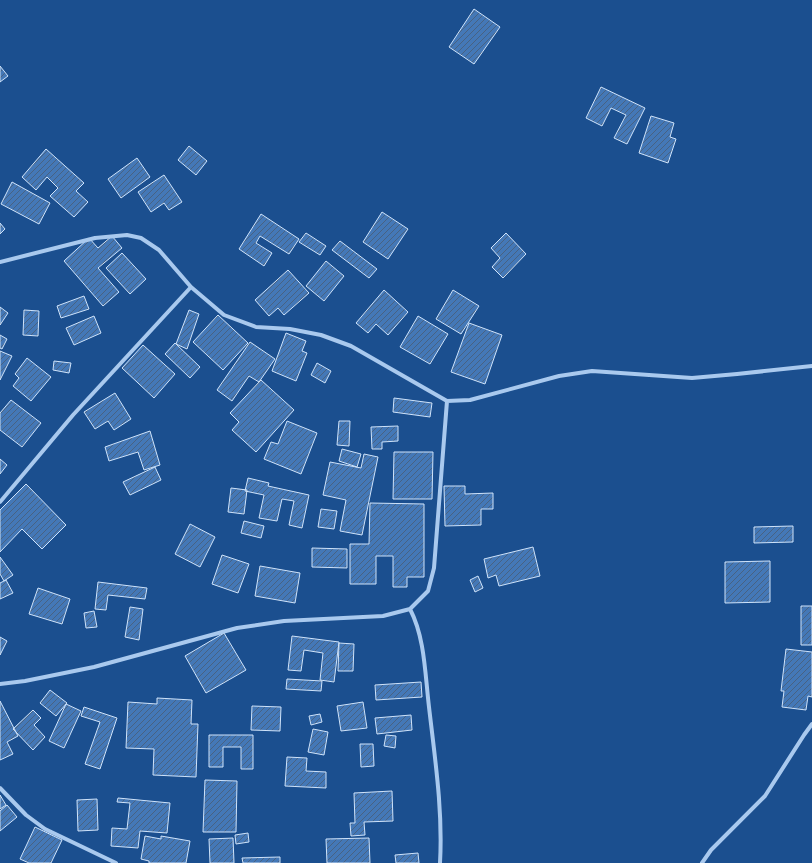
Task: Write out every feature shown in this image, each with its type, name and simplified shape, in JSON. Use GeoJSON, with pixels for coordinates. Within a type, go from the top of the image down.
{"type":"FeatureCollection","features":[{"type":"Feature","properties":{"kind":"street"},"geometry":{"type":"LineString","coordinates":[[0,262],[95,238],[127,235],[141,238],[159,250],[191,287],[224,315],[256,327],[290,329],[321,335],[351,346],[447,401],[470,400],[558,376],[592,371],[692,378],[812,366]]}},
{"type":"Feature","properties":{"kind":"street"},"geometry":{"type":"LineString","coordinates":[[0,502],[73,415],[191,287]]}},
{"type":"Feature","properties":{"kind":"street"},"geometry":{"type":"LineString","coordinates":[[0,684],[25,681],[94,667],[236,628],[284,621],[383,616],[410,609],[428,591],[434,568],[447,401]]}},
{"type":"Feature","properties":{"kind":"street"},"geometry":{"type":"LineString","coordinates":[[410,609],[417,622],[423,654],[438,788],[440,863]]}},
{"type":"Feature","properties":{"kind":"street"},"geometry":{"type":"LineString","coordinates":[[702,863],[711,850],[765,796],[812,724]]}},
{"type":"Feature","properties":{"kind":"street"},"geometry":{"type":"LineString","coordinates":[[0,788],[26,815],[45,829],[116,863]]}},
{"type":"Feature","properties":{"kind":"building"},"geometry":{"type":"Polygon","coordinates":[[[474,9],[500,27],[474,64],[449,47],[474,9]]]}},
{"type":"Feature","properties":{"kind":"building"},"geometry":{"type":"Polygon","coordinates":[[[0,66],[8,76],[0,82],[0,66]]]}},
{"type":"Feature","properties":{"kind":"building"},"geometry":{"type":"Polygon","coordinates":[[[601,87],[645,108],[627,144],[614,138],[626,115],[611,108],[602,126],[586,118],[601,87]]]}},
{"type":"Feature","properties":{"kind":"building"},"geometry":{"type":"Polygon","coordinates":[[[651,116],[674,123],[670,137],[676,139],[668,163],[639,153],[651,116]]]}},
{"type":"Feature","properties":{"kind":"building"},"geometry":{"type":"Polygon","coordinates":[[[189,146],[207,161],[196,175],[178,160],[189,146]]]}},
{"type":"Feature","properties":{"kind":"building"},"geometry":{"type":"Polygon","coordinates":[[[46,149],[84,183],[76,191],[88,202],[74,217],[50,196],[58,188],[47,177],[36,190],[22,177],[46,149]]]}},
{"type":"Feature","properties":{"kind":"building"},"geometry":{"type":"Polygon","coordinates":[[[137,158],[150,177],[121,198],[108,179],[137,158]]]}},
{"type":"Feature","properties":{"kind":"building"},"geometry":{"type":"Polygon","coordinates":[[[164,175],[182,202],[169,210],[164,203],[151,212],[138,192],[164,175]]]}},
{"type":"Feature","properties":{"kind":"building"},"geometry":{"type":"Polygon","coordinates":[[[12,182],[50,203],[39,224],[1,204],[12,182]]]}},
{"type":"Feature","properties":{"kind":"building"},"geometry":{"type":"Polygon","coordinates":[[[382,212],[408,229],[388,259],[363,242],[382,212]]]}},
{"type":"Feature","properties":{"kind":"building"},"geometry":{"type":"Polygon","coordinates":[[[261,214],[299,239],[289,254],[260,236],[256,243],[272,253],[264,266],[239,249],[261,214]]]}},
{"type":"Feature","properties":{"kind":"building"},"geometry":{"type":"Polygon","coordinates":[[[0,223],[5,229],[0,234],[0,223]]]}},
{"type":"Feature","properties":{"kind":"building"},"geometry":{"type":"Polygon","coordinates":[[[306,233],[326,246],[320,255],[299,242],[306,233]]]}},
{"type":"Feature","properties":{"kind":"building"},"geometry":{"type":"Polygon","coordinates":[[[506,233],[526,254],[503,278],[492,267],[500,258],[491,248],[506,233]]]}},
{"type":"Feature","properties":{"kind":"building"},"geometry":{"type":"Polygon","coordinates":[[[112,236],[122,248],[98,268],[119,292],[103,306],[64,261],[89,238],[98,248],[112,236]]]}},
{"type":"Feature","properties":{"kind":"building"},"geometry":{"type":"Polygon","coordinates":[[[340,241],[377,269],[369,278],[332,250],[340,241]]]}},
{"type":"Feature","properties":{"kind":"building"},"geometry":{"type":"Polygon","coordinates":[[[122,253],[146,279],[130,294],[106,268],[122,253]]]}},
{"type":"Feature","properties":{"kind":"building"},"geometry":{"type":"Polygon","coordinates":[[[326,261],[344,276],[324,301],[306,286],[326,261]]]}},
{"type":"Feature","properties":{"kind":"building"},"geometry":{"type":"Polygon","coordinates":[[[288,270],[309,293],[284,315],[278,308],[269,316],[255,300],[288,270]]]}},
{"type":"Feature","properties":{"kind":"building"},"geometry":{"type":"Polygon","coordinates":[[[384,290],[408,312],[388,335],[376,324],[368,333],[356,323],[384,290]]]}},
{"type":"Feature","properties":{"kind":"building"},"geometry":{"type":"Polygon","coordinates":[[[453,290],[479,306],[461,334],[436,319],[453,290]]]}},
{"type":"Feature","properties":{"kind":"building"},"geometry":{"type":"Polygon","coordinates":[[[84,296],[89,309],[61,318],[57,306],[84,296]]]}},
{"type":"Feature","properties":{"kind":"building"},"geometry":{"type":"Polygon","coordinates":[[[0,307],[8,313],[0,325],[0,307]]]}},
{"type":"Feature","properties":{"kind":"building"},"geometry":{"type":"Polygon","coordinates":[[[24,310],[39,311],[38,336],[23,335],[24,310]]]}},
{"type":"Feature","properties":{"kind":"building"},"geometry":{"type":"Polygon","coordinates":[[[189,310],[199,314],[187,349],[176,344],[189,310]]]}},
{"type":"Feature","properties":{"kind":"building"},"geometry":{"type":"Polygon","coordinates":[[[218,315],[248,343],[223,370],[193,342],[218,315]]]}},
{"type":"Feature","properties":{"kind":"building"},"geometry":{"type":"Polygon","coordinates":[[[94,316],[101,333],[74,345],[66,328],[94,316]]]}},
{"type":"Feature","properties":{"kind":"building"},"geometry":{"type":"Polygon","coordinates":[[[418,316],[448,334],[430,364],[400,347],[418,316]]]}},
{"type":"Feature","properties":{"kind":"building"},"geometry":{"type":"Polygon","coordinates":[[[469,323],[502,335],[485,384],[451,372],[469,323]]]}},
{"type":"Feature","properties":{"kind":"building"},"geometry":{"type":"Polygon","coordinates":[[[286,333],[306,341],[302,351],[307,353],[296,381],[272,371],[286,333]]]}},
{"type":"Feature","properties":{"kind":"building"},"geometry":{"type":"Polygon","coordinates":[[[0,335],[7,339],[2,349],[0,348],[0,335]]]}},
{"type":"Feature","properties":{"kind":"building"},"geometry":{"type":"Polygon","coordinates":[[[250,342],[275,359],[259,382],[249,376],[232,401],[217,390],[250,342]]]}},
{"type":"Feature","properties":{"kind":"building"},"geometry":{"type":"Polygon","coordinates":[[[175,343],[200,367],[190,378],[165,354],[175,343]]]}},
{"type":"Feature","properties":{"kind":"building"},"geometry":{"type":"Polygon","coordinates":[[[143,345],[175,374],[154,398],[122,368],[143,345]]]}},
{"type":"Feature","properties":{"kind":"building"},"geometry":{"type":"Polygon","coordinates":[[[0,351],[12,356],[0,380],[0,351]]]}},
{"type":"Feature","properties":{"kind":"building"},"geometry":{"type":"Polygon","coordinates":[[[27,358],[51,377],[31,401],[13,386],[19,378],[15,374],[27,358]]]}},
{"type":"Feature","properties":{"kind":"building"},"geometry":{"type":"Polygon","coordinates":[[[54,361],[71,363],[69,373],[53,370],[54,361]]]}},
{"type":"Feature","properties":{"kind":"building"},"geometry":{"type":"Polygon","coordinates":[[[317,363],[331,371],[325,383],[311,375],[317,363]]]}},
{"type":"Feature","properties":{"kind":"building"},"geometry":{"type":"Polygon","coordinates":[[[261,380],[294,410],[256,452],[232,430],[239,422],[230,413],[261,380]]]}},
{"type":"Feature","properties":{"kind":"building"},"geometry":{"type":"Polygon","coordinates":[[[115,393],[131,419],[114,430],[108,421],[95,429],[84,412],[115,393]]]}},
{"type":"Feature","properties":{"kind":"building"},"geometry":{"type":"Polygon","coordinates":[[[394,398],[432,403],[430,417],[393,412],[394,398]]]}},
{"type":"Feature","properties":{"kind":"building"},"geometry":{"type":"Polygon","coordinates":[[[11,400],[41,423],[22,447],[0,430],[0,413],[11,400]]]}},
{"type":"Feature","properties":{"kind":"building"},"geometry":{"type":"Polygon","coordinates":[[[287,421],[317,433],[301,474],[264,459],[271,442],[278,444],[287,421]]]}},
{"type":"Feature","properties":{"kind":"building"},"geometry":{"type":"Polygon","coordinates":[[[339,421],[350,421],[349,446],[337,445],[339,421]]]}},
{"type":"Feature","properties":{"kind":"building"},"geometry":{"type":"Polygon","coordinates":[[[398,426],[398,441],[382,442],[382,449],[372,449],[371,427],[398,426]]]}},
{"type":"Feature","properties":{"kind":"building"},"geometry":{"type":"Polygon","coordinates":[[[150,431],[160,465],[144,470],[138,452],[109,461],[105,447],[150,431]]]}},
{"type":"Feature","properties":{"kind":"building"},"geometry":{"type":"Polygon","coordinates":[[[342,449],[361,454],[357,467],[339,461],[342,449]]]}},
{"type":"Feature","properties":{"kind":"building"},"geometry":{"type":"Polygon","coordinates":[[[394,452],[433,452],[432,499],[393,499],[394,452]]]}},
{"type":"Feature","properties":{"kind":"building"},"geometry":{"type":"Polygon","coordinates":[[[364,454],[378,457],[362,535],[340,531],[346,500],[323,495],[330,462],[361,468],[364,454]]]}},
{"type":"Feature","properties":{"kind":"building"},"geometry":{"type":"Polygon","coordinates":[[[0,459],[7,465],[0,474],[0,459]]]}},
{"type":"Feature","properties":{"kind":"building"},"geometry":{"type":"Polygon","coordinates":[[[155,467],[161,480],[130,495],[123,482],[155,467]]]}},
{"type":"Feature","properties":{"kind":"building"},"geometry":{"type":"Polygon","coordinates":[[[248,478],[269,483],[268,486],[309,495],[302,528],[289,525],[294,501],[282,499],[277,521],[259,518],[264,495],[245,491],[248,478]]]}},
{"type":"Feature","properties":{"kind":"building"},"geometry":{"type":"Polygon","coordinates":[[[26,484],[66,525],[42,549],[22,529],[0,552],[0,510],[26,484]]]}},
{"type":"Feature","properties":{"kind":"building"},"geometry":{"type":"Polygon","coordinates":[[[444,486],[465,486],[465,494],[493,493],[493,509],[481,509],[481,525],[445,526],[444,486]]]}},
{"type":"Feature","properties":{"kind":"building"},"geometry":{"type":"Polygon","coordinates":[[[231,488],[247,490],[244,514],[228,512],[231,488]]]}},
{"type":"Feature","properties":{"kind":"building"},"geometry":{"type":"Polygon","coordinates":[[[370,503],[424,504],[424,577],[407,577],[407,587],[393,587],[393,556],[376,556],[376,584],[350,584],[350,544],[369,544],[370,503]]]}},
{"type":"Feature","properties":{"kind":"building"},"geometry":{"type":"Polygon","coordinates":[[[321,509],[337,511],[334,529],[318,527],[321,509]]]}},
{"type":"Feature","properties":{"kind":"building"},"geometry":{"type":"Polygon","coordinates":[[[244,521],[264,526],[261,538],[241,533],[244,521]]]}},
{"type":"Feature","properties":{"kind":"building"},"geometry":{"type":"Polygon","coordinates":[[[190,524],[215,537],[200,567],[175,554],[190,524]]]}},
{"type":"Feature","properties":{"kind":"building"},"geometry":{"type":"Polygon","coordinates":[[[793,526],[793,542],[754,543],[754,527],[793,526]]]}},
{"type":"Feature","properties":{"kind":"building"},"geometry":{"type":"Polygon","coordinates":[[[533,547],[540,576],[499,586],[496,575],[488,578],[484,559],[533,547]]]}},
{"type":"Feature","properties":{"kind":"building"},"geometry":{"type":"Polygon","coordinates":[[[312,548],[347,549],[347,568],[312,567],[312,548]]]}},
{"type":"Feature","properties":{"kind":"building"},"geometry":{"type":"Polygon","coordinates":[[[222,555],[249,564],[238,593],[212,584],[222,555]]]}},
{"type":"Feature","properties":{"kind":"building"},"geometry":{"type":"Polygon","coordinates":[[[0,557],[13,575],[4,581],[0,574],[0,557]]]}},
{"type":"Feature","properties":{"kind":"building"},"geometry":{"type":"Polygon","coordinates":[[[770,561],[770,602],[725,603],[725,562],[770,561]]]}},
{"type":"Feature","properties":{"kind":"building"},"geometry":{"type":"Polygon","coordinates":[[[260,566],[300,573],[295,603],[255,596],[260,566]]]}},
{"type":"Feature","properties":{"kind":"building"},"geometry":{"type":"Polygon","coordinates":[[[478,576],[483,588],[475,592],[470,580],[478,576]]]}},
{"type":"Feature","properties":{"kind":"building"},"geometry":{"type":"Polygon","coordinates":[[[6,580],[13,593],[0,599],[0,583],[6,580]]]}},
{"type":"Feature","properties":{"kind":"building"},"geometry":{"type":"Polygon","coordinates":[[[98,582],[147,588],[145,599],[108,595],[106,610],[95,609],[98,582]]]}},
{"type":"Feature","properties":{"kind":"building"},"geometry":{"type":"Polygon","coordinates":[[[38,588],[70,599],[62,624],[29,614],[38,588]]]}},
{"type":"Feature","properties":{"kind":"building"},"geometry":{"type":"Polygon","coordinates":[[[801,606],[812,606],[812,645],[801,645],[801,606]]]}},
{"type":"Feature","properties":{"kind":"building"},"geometry":{"type":"Polygon","coordinates":[[[130,607],[143,609],[139,640],[125,637],[130,607]]]}},
{"type":"Feature","properties":{"kind":"building"},"geometry":{"type":"Polygon","coordinates":[[[94,611],[97,627],[86,628],[84,613],[94,611]]]}},
{"type":"Feature","properties":{"kind":"building"},"geometry":{"type":"Polygon","coordinates":[[[224,633],[246,670],[206,693],[185,656],[224,633]]]}},
{"type":"Feature","properties":{"kind":"building"},"geometry":{"type":"Polygon","coordinates":[[[292,636],[339,642],[334,682],[320,680],[323,653],[304,650],[301,671],[288,670],[292,636]]]}},
{"type":"Feature","properties":{"kind":"building"},"geometry":{"type":"Polygon","coordinates":[[[0,637],[7,641],[0,655],[0,637]]]}},
{"type":"Feature","properties":{"kind":"building"},"geometry":{"type":"Polygon","coordinates":[[[339,643],[354,644],[353,671],[338,671],[339,643]]]}},
{"type":"Feature","properties":{"kind":"building"},"geometry":{"type":"Polygon","coordinates":[[[786,649],[812,652],[812,697],[808,696],[806,710],[782,707],[784,691],[781,691],[786,649]]]}},
{"type":"Feature","properties":{"kind":"building"},"geometry":{"type":"Polygon","coordinates":[[[287,679],[322,681],[321,691],[286,689],[287,679]]]}},
{"type":"Feature","properties":{"kind":"building"},"geometry":{"type":"Polygon","coordinates":[[[421,682],[422,697],[376,700],[375,685],[421,682]]]}},
{"type":"Feature","properties":{"kind":"building"},"geometry":{"type":"Polygon","coordinates":[[[50,690],[67,703],[56,716],[40,703],[50,690]]]}},
{"type":"Feature","properties":{"kind":"building"},"geometry":{"type":"Polygon","coordinates":[[[157,698],[192,700],[191,724],[198,724],[196,777],[153,775],[154,749],[126,748],[128,702],[157,704],[157,698]]]}},
{"type":"Feature","properties":{"kind":"building"},"geometry":{"type":"Polygon","coordinates":[[[0,701],[18,736],[7,742],[13,754],[0,760],[0,701]]]}},
{"type":"Feature","properties":{"kind":"building"},"geometry":{"type":"Polygon","coordinates":[[[363,702],[367,728],[341,731],[337,706],[363,702]]]}},
{"type":"Feature","properties":{"kind":"building"},"geometry":{"type":"Polygon","coordinates":[[[66,704],[81,711],[64,748],[49,741],[66,704]]]}},
{"type":"Feature","properties":{"kind":"building"},"geometry":{"type":"Polygon","coordinates":[[[252,706],[281,707],[280,731],[251,730],[252,706]]]}},
{"type":"Feature","properties":{"kind":"building"},"geometry":{"type":"Polygon","coordinates":[[[84,707],[117,718],[100,769],[85,764],[100,722],[81,716],[84,707]]]}},
{"type":"Feature","properties":{"kind":"building"},"geometry":{"type":"Polygon","coordinates":[[[33,710],[41,718],[34,725],[45,737],[33,750],[13,729],[33,710]]]}},
{"type":"Feature","properties":{"kind":"building"},"geometry":{"type":"Polygon","coordinates":[[[320,714],[322,722],[311,725],[309,716],[320,714]]]}},
{"type":"Feature","properties":{"kind":"building"},"geometry":{"type":"Polygon","coordinates":[[[411,715],[412,730],[377,734],[375,718],[411,715]]]}},
{"type":"Feature","properties":{"kind":"building"},"geometry":{"type":"Polygon","coordinates":[[[313,729],[328,732],[324,755],[308,752],[313,729]]]}},
{"type":"Feature","properties":{"kind":"building"},"geometry":{"type":"Polygon","coordinates":[[[209,735],[253,735],[253,769],[241,769],[241,747],[223,747],[223,767],[209,767],[209,735]]]}},
{"type":"Feature","properties":{"kind":"building"},"geometry":{"type":"Polygon","coordinates":[[[386,735],[396,736],[395,748],[384,746],[386,735]]]}},
{"type":"Feature","properties":{"kind":"building"},"geometry":{"type":"Polygon","coordinates":[[[360,744],[373,744],[374,766],[361,767],[360,744]]]}},
{"type":"Feature","properties":{"kind":"building"},"geometry":{"type":"Polygon","coordinates":[[[287,757],[307,758],[306,771],[326,772],[326,788],[285,786],[287,757]]]}},
{"type":"Feature","properties":{"kind":"building"},"geometry":{"type":"Polygon","coordinates":[[[205,780],[237,781],[236,832],[203,832],[205,780]]]}},
{"type":"Feature","properties":{"kind":"building"},"geometry":{"type":"Polygon","coordinates":[[[392,791],[393,821],[364,822],[365,835],[351,836],[350,823],[355,823],[354,793],[392,791]]]}},
{"type":"Feature","properties":{"kind":"building"},"geometry":{"type":"Polygon","coordinates":[[[0,795],[6,805],[0,809],[0,795]]]}},
{"type":"Feature","properties":{"kind":"building"},"geometry":{"type":"Polygon","coordinates":[[[118,798],[170,803],[167,833],[140,831],[138,848],[111,846],[112,828],[127,829],[130,803],[117,802],[118,798]]]}},
{"type":"Feature","properties":{"kind":"building"},"geometry":{"type":"Polygon","coordinates":[[[97,799],[98,830],[78,831],[77,800],[97,799]]]}},
{"type":"Feature","properties":{"kind":"building"},"geometry":{"type":"Polygon","coordinates":[[[7,805],[17,817],[0,831],[0,811],[7,805]]]}},
{"type":"Feature","properties":{"kind":"building"},"geometry":{"type":"Polygon","coordinates":[[[35,827],[62,840],[51,863],[29,863],[20,859],[35,827]]]}},
{"type":"Feature","properties":{"kind":"building"},"geometry":{"type":"Polygon","coordinates":[[[248,833],[249,842],[236,844],[235,835],[248,833]]]}},
{"type":"Feature","properties":{"kind":"building"},"geometry":{"type":"Polygon","coordinates":[[[145,836],[161,839],[161,836],[190,841],[186,863],[149,863],[149,861],[141,859],[145,836]]]}},
{"type":"Feature","properties":{"kind":"building"},"geometry":{"type":"Polygon","coordinates":[[[233,838],[234,863],[210,863],[209,839],[233,838]]]}},
{"type":"Feature","properties":{"kind":"building"},"geometry":{"type":"Polygon","coordinates":[[[369,838],[370,863],[327,863],[326,839],[369,838]]]}},
{"type":"Feature","properties":{"kind":"building"},"geometry":{"type":"Polygon","coordinates":[[[418,853],[419,863],[396,863],[395,855],[418,853]]]}},
{"type":"Feature","properties":{"kind":"building"},"geometry":{"type":"Polygon","coordinates":[[[280,857],[280,863],[243,863],[242,858],[280,857]]]}}]}
